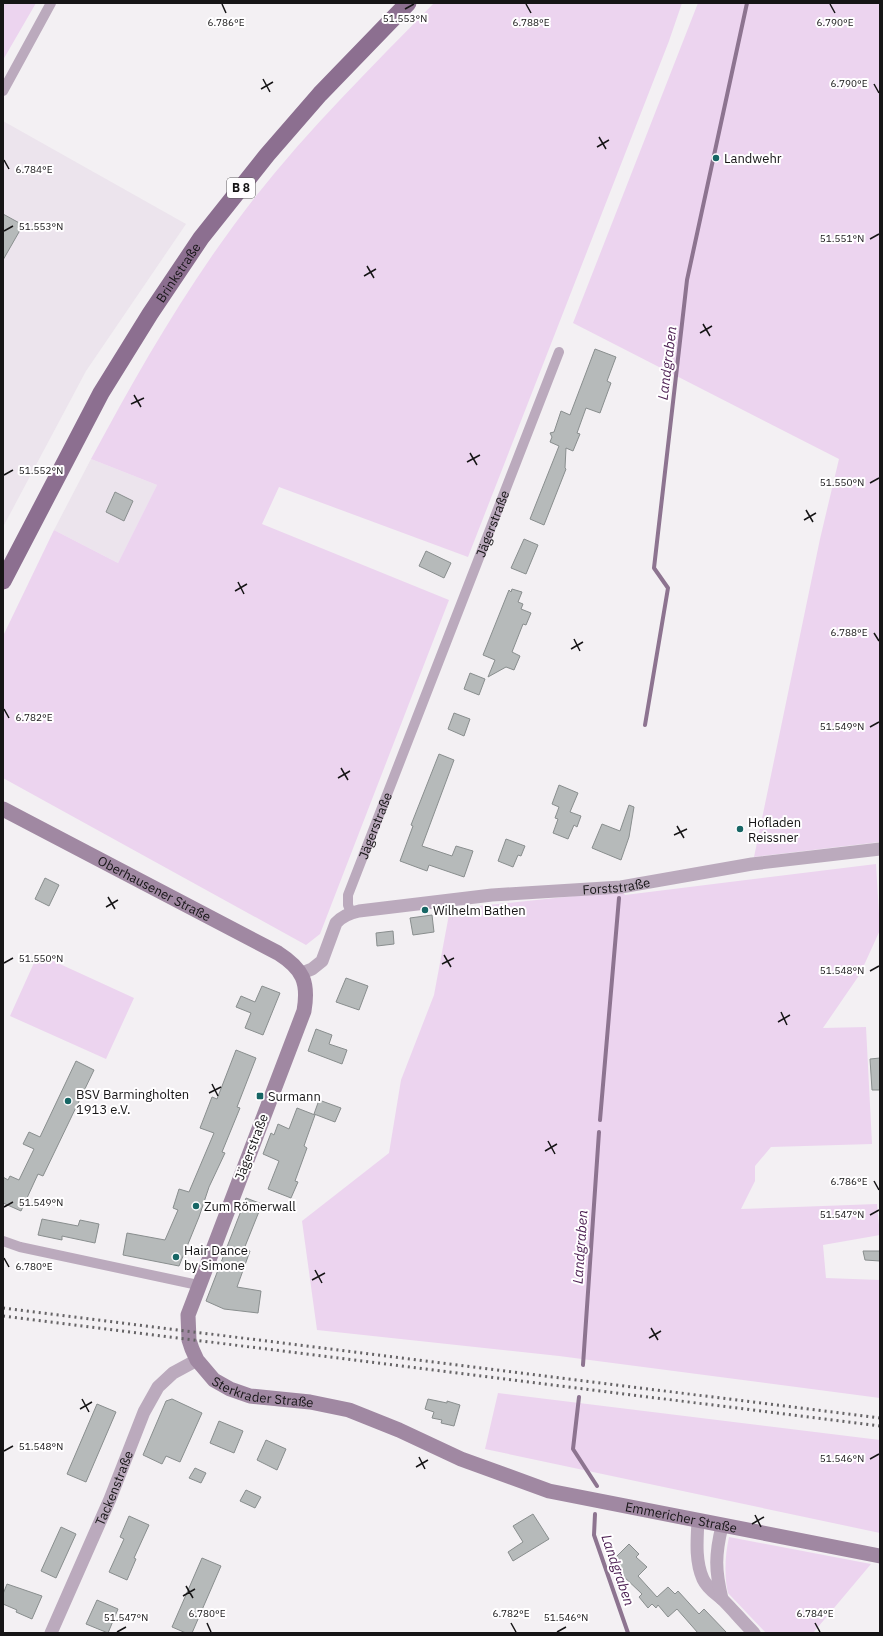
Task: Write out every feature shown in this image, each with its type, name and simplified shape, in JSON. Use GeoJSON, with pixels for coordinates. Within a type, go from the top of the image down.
{"type":"FeatureCollection","features":[{"type":"Feature","properties":{"kind":"main road","name":"Brinkstraße"},"geometry":{"type":"LineString","coordinates":[[3,581],[101,393],[150,314],[201,238],[267,155],[320,94],[408,3]]}},
{"type":"Feature","properties":{"kind":"main road","name":"Oberhausener Straße"},"geometry":{"type":"LineString","coordinates":[[3,809],[278,953],[290,960],[302,974]]}},
{"type":"Feature","properties":{"kind":"main road","name":"Jägerstraße"},"geometry":{"type":"LineString","coordinates":[[198,1285],[304,1011],[306,993],[302,974]]}},
{"type":"Feature","properties":{"kind":"main road","name":"Sterkrader Straße"},"geometry":{"type":"LineString","coordinates":[[198,1285],[188,1316],[192,1349],[197,1360],[205,1371],[214,1380],[230,1390],[250,1396],[310,1402],[349,1410],[399,1430],[461,1459],[549,1491],[600,1501]]}},
{"type":"Feature","properties":{"kind":"main road","name":"Emmericher Straße"},"geometry":{"type":"LineString","coordinates":[[600,1501],[880,1556]]}},
{"type":"Feature","properties":{"kind":"street"},"geometry":{"type":"LineString","coordinates":[[3,91],[51,3]]}},
{"type":"Feature","properties":{"kind":"street","name":"Jägerstraße"},"geometry":{"type":"LineString","coordinates":[[351,913],[348,904],[348,894],[559,352]]}},
{"type":"Feature","properties":{"kind":"street","name":"Forststraße"},"geometry":{"type":"LineString","coordinates":[[351,913],[492,895],[621,887],[752,864],[880,849]]}},
{"type":"Feature","properties":{"kind":"street"},"geometry":{"type":"LineString","coordinates":[[302,974],[312,969],[322,961],[336,923],[351,913]]}},
{"type":"Feature","properties":{"kind":"street"},"geometry":{"type":"LineString","coordinates":[[3,1241],[20,1247],[198,1285]]}},
{"type":"Feature","properties":{"kind":"street","name":"Tackenstraße"},"geometry":{"type":"LineString","coordinates":[[51,1633],[110,1499],[144,1412],[154,1393],[164,1380],[173,1373],[197,1360]]}},
{"type":"Feature","properties":{"kind":"street"},"geometry":{"type":"LineString","coordinates":[[698,1521],[697,1548],[700,1571],[706,1585],[722,1599],[754,1633]]}},
{"type":"Feature","properties":{"kind":"street"},"geometry":{"type":"LineString","coordinates":[[722,1526],[716,1560],[717,1578],[722,1599]]}},
{"type":"Feature","properties":{"kind":"shaded area"},"geometry":{"type":"Polygon","coordinates":[[[3,3],[36,3],[3,60],[3,3]]]}},
{"type":"Feature","properties":{"kind":"shaded area"},"geometry":{"type":"Polygon","coordinates":[[[434,3],[682,3],[669,41],[468,557],[279,487],[262,524],[449,600],[320,934],[306,945],[3,778],[3,636],[54,530],[118,563],[157,485],[91,459],[124,399],[176,310],[214,253],[257,195],[280,166],[330,110],[434,3]]]}},
{"type":"Feature","properties":{"kind":"shaded area"},"geometry":{"type":"Polygon","coordinates":[[[698,3],[880,3],[880,842],[754,857],[820,539],[839,459],[573,323],[698,3]]]}},
{"type":"Feature","properties":{"kind":"shaded area"},"geometry":{"type":"Polygon","coordinates":[[[3,121],[186,224],[86,371],[3,527],[3,121]]]}},
{"type":"Feature","properties":{"kind":"shaded area"},"geometry":{"type":"Polygon","coordinates":[[[91,459],[157,485],[118,563],[54,530],[91,459]]]}},
{"type":"Feature","properties":{"kind":"shaded area"},"geometry":{"type":"Polygon","coordinates":[[[876,864],[880,930],[860,974],[823,1028],[866,1027],[872,1144],[771,1147],[755,1166],[755,1181],[741,1209],[877,1204],[880,1235],[823,1245],[826,1278],[880,1280],[880,1398],[559,1356],[317,1330],[302,1221],[389,1153],[401,1080],[434,995],[450,909],[622,891],[625,895],[876,864]]]}},
{"type":"Feature","properties":{"kind":"shaded area"},"geometry":{"type":"Polygon","coordinates":[[[38,954],[134,998],[106,1059],[10,1016],[38,954]]]}},
{"type":"Feature","properties":{"kind":"shaded area"},"geometry":{"type":"Polygon","coordinates":[[[498,1393],[880,1440],[880,1533],[485,1449],[498,1393]]]}},
{"type":"Feature","properties":{"kind":"shaded area"},"geometry":{"type":"Polygon","coordinates":[[[729,1537],[871,1564],[813,1633],[766,1633],[728,1593],[726,1565],[729,1537]]]}},
{"type":"Feature","properties":{"kind":"building"},"geometry":{"type":"Polygon","coordinates":[[[3,214],[23,225],[3,260],[3,214]]]}},
{"type":"Feature","properties":{"kind":"building"},"geometry":{"type":"Polygon","coordinates":[[[595,349],[616,357],[607,381],[611,383],[600,413],[586,408],[577,433],[580,434],[573,451],[566,448],[566,469],[544,525],[530,519],[559,446],[550,442],[552,437],[550,433],[554,432],[561,411],[570,415],[595,349]]]}},
{"type":"Feature","properties":{"kind":"building"},"geometry":{"type":"Polygon","coordinates":[[[115,492],[133,501],[124,521],[106,512],[115,492]]]}},
{"type":"Feature","properties":{"kind":"building"},"geometry":{"type":"Polygon","coordinates":[[[524,539],[538,545],[526,574],[511,568],[524,539]]]}},
{"type":"Feature","properties":{"kind":"building"},"geometry":{"type":"Polygon","coordinates":[[[426,551],[451,563],[444,578],[419,566],[426,551]]]}},
{"type":"Feature","properties":{"kind":"building"},"geometry":{"type":"Polygon","coordinates":[[[512,589],[522,592],[518,602],[523,604],[521,609],[531,613],[526,625],[523,624],[512,652],[520,656],[514,670],[506,667],[488,677],[495,660],[483,655],[509,590],[511,592],[512,589]]]}},
{"type":"Feature","properties":{"kind":"building"},"geometry":{"type":"Polygon","coordinates":[[[470,673],[485,679],[479,695],[464,689],[470,673]]]}},
{"type":"Feature","properties":{"kind":"building"},"geometry":{"type":"Polygon","coordinates":[[[454,713],[470,719],[464,736],[448,729],[454,713]]]}},
{"type":"Feature","properties":{"kind":"building"},"geometry":{"type":"Polygon","coordinates":[[[439,754],[454,760],[422,846],[452,856],[456,846],[473,851],[464,877],[429,865],[427,871],[400,861],[413,826],[411,825],[439,754]]]}},
{"type":"Feature","properties":{"kind":"building"},"geometry":{"type":"Polygon","coordinates":[[[559,785],[578,793],[570,812],[581,816],[577,827],[574,825],[568,839],[553,833],[558,819],[555,818],[559,807],[552,804],[559,785]]]}},
{"type":"Feature","properties":{"kind":"building"},"geometry":{"type":"Polygon","coordinates":[[[629,805],[634,807],[629,837],[621,860],[592,848],[602,824],[620,831],[629,805]]]}},
{"type":"Feature","properties":{"kind":"building"},"geometry":{"type":"Polygon","coordinates":[[[506,839],[525,846],[521,856],[518,855],[513,867],[498,861],[506,839]]]}},
{"type":"Feature","properties":{"kind":"building"},"geometry":{"type":"Polygon","coordinates":[[[45,878],[59,885],[49,906],[35,899],[45,878]]]}},
{"type":"Feature","properties":{"kind":"building"},"geometry":{"type":"Polygon","coordinates":[[[432,915],[434,932],[413,935],[410,918],[432,915]]]}},
{"type":"Feature","properties":{"kind":"building"},"geometry":{"type":"Polygon","coordinates":[[[393,931],[394,944],[377,946],[376,933],[393,931]]]}},
{"type":"Feature","properties":{"kind":"building"},"geometry":{"type":"Polygon","coordinates":[[[346,978],[368,986],[359,1010],[336,1002],[346,978]]]}},
{"type":"Feature","properties":{"kind":"building"},"geometry":{"type":"Polygon","coordinates":[[[262,986],[280,993],[263,1035],[245,1028],[251,1013],[236,1007],[241,996],[255,1002],[262,986]]]}},
{"type":"Feature","properties":{"kind":"building"},"geometry":{"type":"Polygon","coordinates":[[[316,1029],[332,1035],[329,1044],[347,1050],[342,1064],[308,1051],[316,1029]]]}},
{"type":"Feature","properties":{"kind":"building"},"geometry":{"type":"Polygon","coordinates":[[[236,1050],[256,1058],[237,1107],[240,1108],[222,1152],[225,1153],[209,1187],[199,1217],[179,1266],[123,1255],[127,1233],[165,1240],[178,1210],[173,1208],[179,1189],[189,1192],[214,1133],[200,1128],[212,1097],[217,1099],[236,1050]]]}},
{"type":"Feature","properties":{"kind":"building"},"geometry":{"type":"Polygon","coordinates":[[[880,1058],[880,1090],[872,1090],[870,1059],[880,1058]]]}},
{"type":"Feature","properties":{"kind":"building","name":"BSV Barmingholten 1913 e.V."},"geometry":{"type":"Polygon","coordinates":[[[76,1061],[94,1070],[43,1176],[38,1174],[21,1211],[3,1203],[3,1177],[8,1180],[10,1176],[19,1180],[34,1149],[23,1144],[29,1132],[40,1137],[76,1061]]]}},
{"type":"Feature","properties":{"kind":"building"},"geometry":{"type":"Polygon","coordinates":[[[319,1100],[341,1108],[335,1122],[314,1114],[319,1100]]]}},
{"type":"Feature","properties":{"kind":"building"},"geometry":{"type":"Polygon","coordinates":[[[297,1108],[315,1115],[304,1146],[307,1148],[295,1181],[298,1182],[291,1198],[268,1189],[279,1161],[263,1154],[271,1133],[274,1135],[278,1124],[289,1129],[297,1108]]]}},
{"type":"Feature","properties":{"kind":"building"},"geometry":{"type":"Polygon","coordinates":[[[246,1198],[262,1204],[244,1249],[250,1251],[237,1287],[261,1291],[258,1313],[224,1309],[206,1301],[246,1198]]]}},
{"type":"Feature","properties":{"kind":"building"},"geometry":{"type":"Polygon","coordinates":[[[42,1219],[78,1226],[80,1220],[99,1224],[95,1243],[62,1236],[62,1240],[38,1235],[42,1219]]]}},
{"type":"Feature","properties":{"kind":"building"},"geometry":{"type":"Polygon","coordinates":[[[863,1251],[880,1251],[880,1261],[865,1260],[863,1251]]]}},
{"type":"Feature","properties":{"kind":"building"},"geometry":{"type":"Polygon","coordinates":[[[172,1399],[202,1413],[180,1462],[166,1456],[162,1464],[143,1455],[166,1401],[172,1399]]]}},
{"type":"Feature","properties":{"kind":"building"},"geometry":{"type":"Polygon","coordinates":[[[428,1399],[447,1403],[447,1401],[460,1405],[454,1426],[441,1423],[442,1420],[432,1418],[434,1412],[425,1409],[428,1399]]]}},
{"type":"Feature","properties":{"kind":"building"},"geometry":{"type":"Polygon","coordinates":[[[97,1404],[116,1412],[86,1482],[67,1474],[97,1404]]]}},
{"type":"Feature","properties":{"kind":"building"},"geometry":{"type":"Polygon","coordinates":[[[219,1421],[243,1431],[234,1453],[210,1443],[219,1421]]]}},
{"type":"Feature","properties":{"kind":"building"},"geometry":{"type":"Polygon","coordinates":[[[266,1440],[286,1449],[277,1470],[257,1460],[266,1440]]]}},
{"type":"Feature","properties":{"kind":"building"},"geometry":{"type":"Polygon","coordinates":[[[195,1468],[206,1473],[201,1483],[189,1478],[195,1468]]]}},
{"type":"Feature","properties":{"kind":"building"},"geometry":{"type":"Polygon","coordinates":[[[246,1490],[261,1497],[255,1508],[240,1501],[246,1490]]]}},
{"type":"Feature","properties":{"kind":"building"},"geometry":{"type":"Polygon","coordinates":[[[533,1514],[549,1539],[513,1561],[508,1552],[523,1542],[513,1526],[533,1514]]]}},
{"type":"Feature","properties":{"kind":"building"},"geometry":{"type":"Polygon","coordinates":[[[129,1516],[149,1525],[134,1558],[136,1559],[127,1580],[109,1572],[124,1539],[120,1537],[129,1516]]]}},
{"type":"Feature","properties":{"kind":"building"},"geometry":{"type":"Polygon","coordinates":[[[61,1527],[76,1534],[56,1578],[41,1571],[61,1527]]]}},
{"type":"Feature","properties":{"kind":"building"},"geometry":{"type":"Polygon","coordinates":[[[629,1544],[639,1554],[636,1557],[647,1567],[638,1576],[657,1597],[668,1587],[675,1594],[678,1591],[699,1614],[704,1609],[727,1633],[698,1633],[677,1609],[668,1617],[658,1605],[656,1608],[652,1604],[648,1608],[639,1597],[642,1594],[620,1573],[624,1570],[613,1560],[629,1544]]]}},
{"type":"Feature","properties":{"kind":"building"},"geometry":{"type":"Polygon","coordinates":[[[202,1558],[221,1566],[192,1633],[186,1633],[172,1627],[202,1558]]]}},
{"type":"Feature","properties":{"kind":"building"},"geometry":{"type":"Polygon","coordinates":[[[7,1584],[42,1596],[32,1619],[3,1604],[3,1594],[7,1584]]]}},
{"type":"Feature","properties":{"kind":"building"},"geometry":{"type":"Polygon","coordinates":[[[97,1600],[118,1609],[108,1633],[86,1624],[97,1600]]]}},
{"type":"Feature","properties":{"kind":"waterway","name":"Landgraben"},"geometry":{"type":"LineString","coordinates":[[645,725],[668,588],[654,568],[687,280],[747,3]]}},
{"type":"Feature","properties":{"kind":"waterway","name":"Landgraben"},"geometry":{"type":"LineString","coordinates":[[600,1120],[619,898]]}},
{"type":"Feature","properties":{"kind":"waterway","name":"Landgraben"},"geometry":{"type":"LineString","coordinates":[[583,1365],[599,1132]]}},
{"type":"Feature","properties":{"kind":"waterway","name":"Landgraben"},"geometry":{"type":"LineString","coordinates":[[579,1397],[573,1449],[597,1486]]}},
{"type":"Feature","properties":{"kind":"waterway","name":"Landgraben"},"geometry":{"type":"LineString","coordinates":[[595,1514],[594,1535],[628,1633]]}},
{"type":"Feature","properties":{"kind":"railway"},"geometry":{"type":"LineString","coordinates":[[3,1308],[880,1418]]}},
{"type":"Feature","properties":{"kind":"railway"},"geometry":{"type":"LineString","coordinates":[[3,1316],[880,1426]]}},
{"type":"Feature","properties":{"kind":"place","name":"Landwehr"},"geometry":{"type":"Point","coordinates":[716,158]}},
{"type":"Feature","properties":{"kind":"place","name":"Hofladen Reissner"},"geometry":{"type":"Point","coordinates":[740,829]}},
{"type":"Feature","properties":{"kind":"place","name":"Wilhelm Bathen"},"geometry":{"type":"Point","coordinates":[425,910]}},
{"type":"Feature","properties":{"kind":"place","name":"Surmann"},"geometry":{"type":"Point","coordinates":[260,1096]}},
{"type":"Feature","properties":{"kind":"place","name":"BSV Barmingholten 1913 e.V."},"geometry":{"type":"Point","coordinates":[68,1101]}},
{"type":"Feature","properties":{"kind":"place","name":"Zum Römerwall"},"geometry":{"type":"Point","coordinates":[196,1206]}},
{"type":"Feature","properties":{"kind":"place","name":"Hair Dance by Simone"},"geometry":{"type":"Point","coordinates":[176,1257]}}]}
